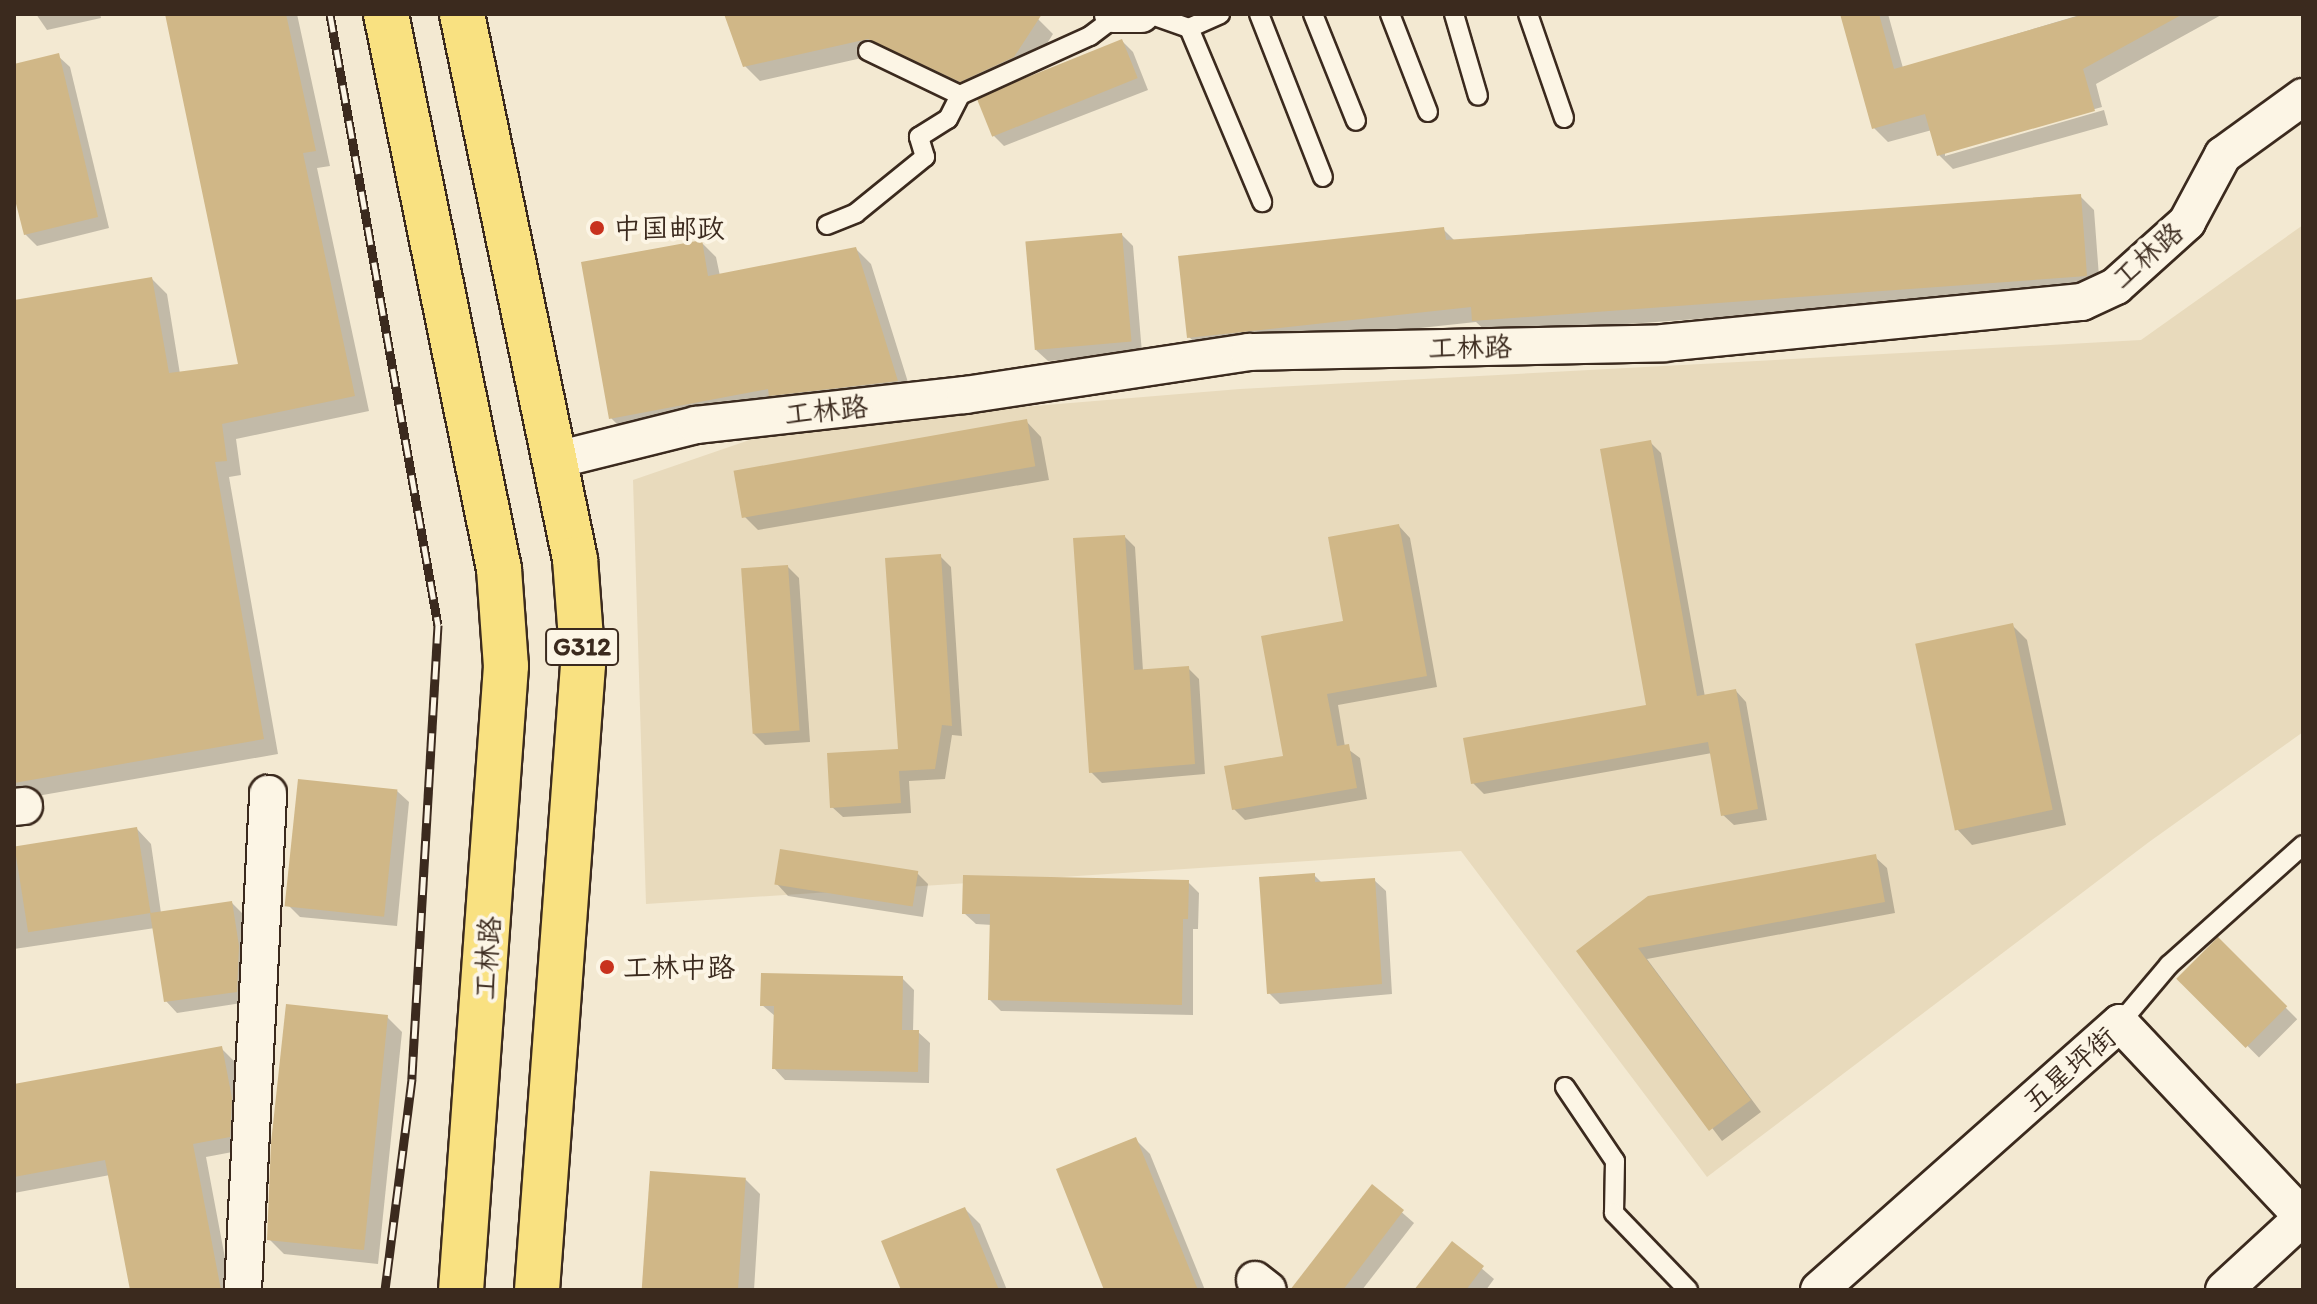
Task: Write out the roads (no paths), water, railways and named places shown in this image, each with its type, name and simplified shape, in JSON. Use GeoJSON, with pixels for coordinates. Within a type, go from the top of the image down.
{"type":"FeatureCollection","features":[{"type":"Feature","properties":{"kind":"highway","name":"工林路"},"geometry":{"type":"LineString","coordinates":[[386,14],[499,569],[506,666],[502,770],[461,1290]]}},
{"type":"Feature","properties":{"kind":"highway","name":"G312"},"geometry":{"type":"LineString","coordinates":[[462,14],[575,559],[583,665],[537,1290]]}},
{"type":"Feature","properties":{"kind":"street","name":"工林路"},"geometry":{"type":"LineString","coordinates":[[556,460],[696,425],[965,395],[1249,352],[1663,343],[2082,302],[2116,286],[2187,222],[2223,155],[2303,97]]}},
{"type":"Feature","properties":{"kind":"street"},"geometry":{"type":"LineString","coordinates":[[243,1290],[268,794]]}},
{"type":"Feature","properties":{"kind":"street","name":"五星坪街"},"geometry":{"type":"LineString","coordinates":[[1819,1290],[2120,1023],[2303,1217],[2224,1290]]}},
{"type":"Feature","properties":{"kind":"lane"},"geometry":{"type":"LineString","coordinates":[[827,225],[856,213],[925,157],[919,137],[948,119],[960,95],[1090,36],[1130,14],[1189,28],[1220,14]]}},
{"type":"Feature","properties":{"kind":"lane"},"geometry":{"type":"LineString","coordinates":[[1259,14],[1323,177]]}},
{"type":"Feature","properties":{"kind":"lane"},"geometry":{"type":"LineString","coordinates":[[1313,14],[1356,121]]}},
{"type":"Feature","properties":{"kind":"lane"},"geometry":{"type":"LineString","coordinates":[[1390,14],[1428,112]]}},
{"type":"Feature","properties":{"kind":"lane"},"geometry":{"type":"LineString","coordinates":[[1454,14],[1478,96]]}},
{"type":"Feature","properties":{"kind":"lane"},"geometry":{"type":"LineString","coordinates":[[1528,14],[1564,118]]}},
{"type":"Feature","properties":{"kind":"lane"},"geometry":{"type":"LineString","coordinates":[[1189,28],[1262,202]]}},
{"type":"Feature","properties":{"kind":"lane"},"geometry":{"type":"LineString","coordinates":[[868,51],[960,95]]}},
{"type":"Feature","properties":{"kind":"lane"},"geometry":{"type":"LineString","coordinates":[[2120,1023],[2169,965],[2303,845]]}},
{"type":"Feature","properties":{"kind":"lane"},"geometry":{"type":"LineString","coordinates":[[1565,1087],[1615,1161],[1614,1213],[1688,1290]]}},
{"type":"Feature","properties":{"kind":"railway"},"geometry":{"type":"LineString","coordinates":[[330,14],[438,625],[412,1079],[385,1290]]}},
{"type":"Feature","properties":{"kind":"place","name":"中国邮政"},"geometry":{"type":"Point","coordinates":[597,228]}},
{"type":"Feature","properties":{"kind":"place","name":"工林中路"},"geometry":{"type":"Point","coordinates":[607,967]}}]}
